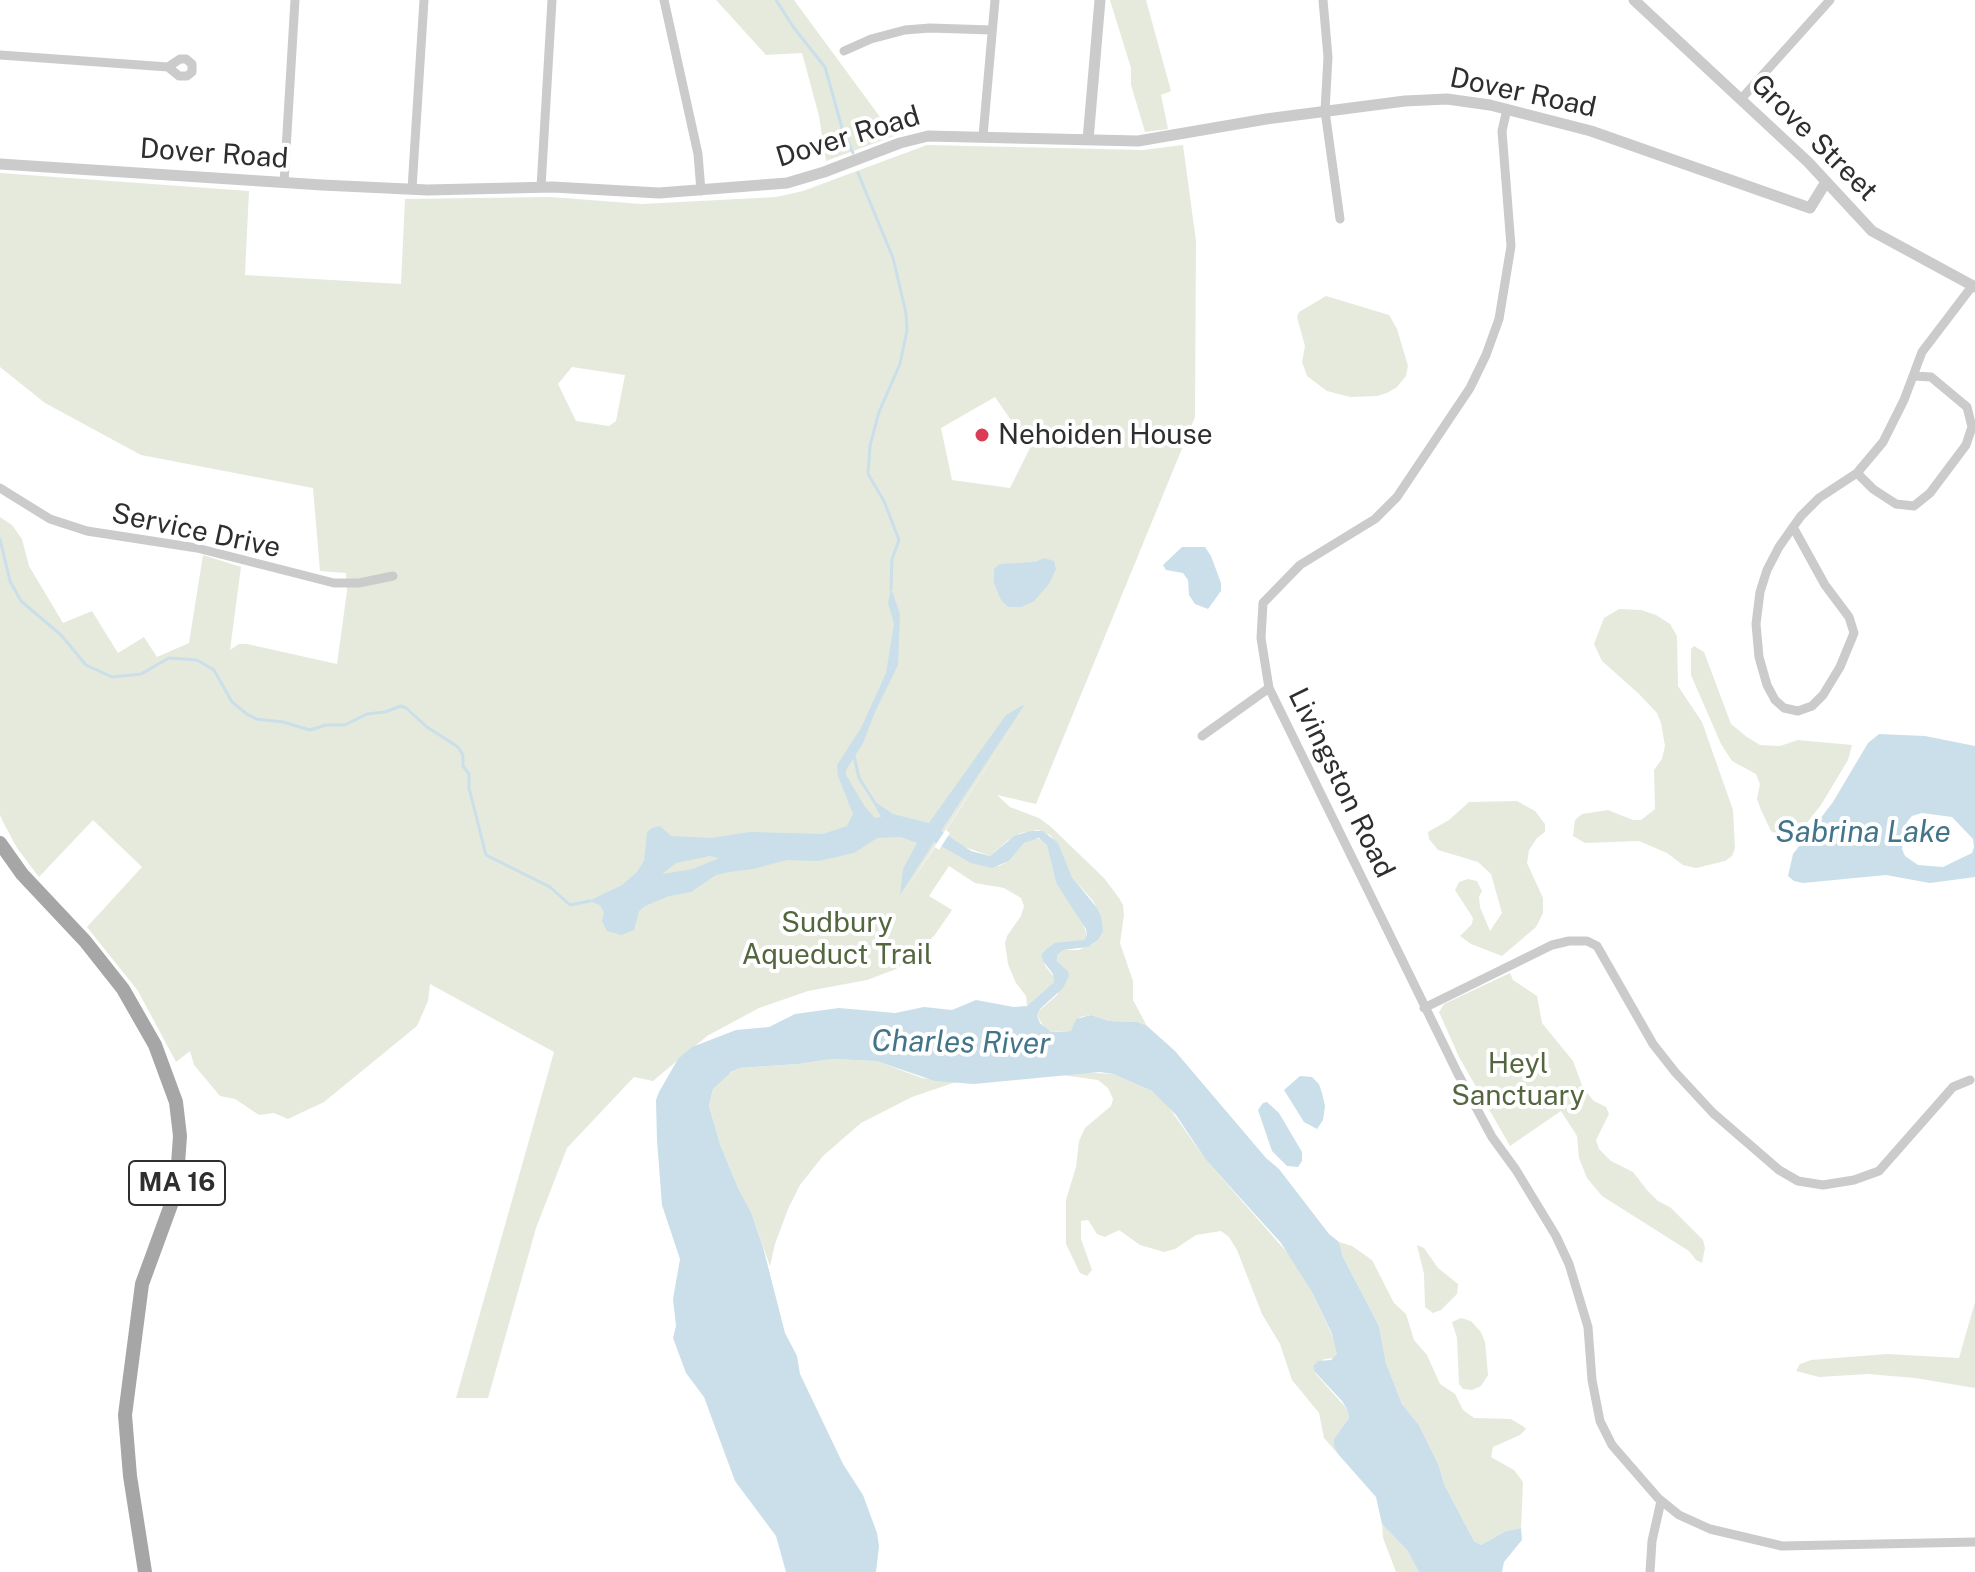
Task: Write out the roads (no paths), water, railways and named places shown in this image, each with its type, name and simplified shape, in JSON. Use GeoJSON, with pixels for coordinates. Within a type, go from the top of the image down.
{"type":"FeatureCollection","features":[{"type":"Feature","properties":{"kind":"main road","name":"MA 16"},"geometry":{"type":"LineString","coordinates":[[0,843],[22,874],[85,941],[123,989],[155,1045],[176,1102],[180,1136],[177,1178],[172,1202],[142,1284],[125,1415],[130,1476],[145,1572]]}},
{"type":"Feature","properties":{"kind":"street"},"geometry":{"type":"LineString","coordinates":[[284,183],[295,0]]}},
{"type":"Feature","properties":{"kind":"street"},"geometry":{"type":"LineString","coordinates":[[412,189],[424,0]]}},
{"type":"Feature","properties":{"kind":"street"},"geometry":{"type":"LineString","coordinates":[[541,187],[552,0]]}},
{"type":"Feature","properties":{"kind":"street"},"geometry":{"type":"LineString","coordinates":[[664,0],[698,154],[701,191]]}},
{"type":"Feature","properties":{"kind":"street"},"geometry":{"type":"LineString","coordinates":[[983,136],[995,0]]}},
{"type":"Feature","properties":{"kind":"street"},"geometry":{"type":"LineString","coordinates":[[1088,140],[1100,0]]}},
{"type":"Feature","properties":{"kind":"street"},"geometry":{"type":"LineString","coordinates":[[1323,0],[1328,65],[1325,111],[1340,219]]}},
{"type":"Feature","properties":{"kind":"street","name":"Grove Street"},"geometry":{"type":"LineString","coordinates":[[1634,0],[1742,98],[1872,231],[1974,286]]}},
{"type":"Feature","properties":{"kind":"street"},"geometry":{"type":"LineString","coordinates":[[1742,98],[1830,0]]}},
{"type":"Feature","properties":{"kind":"street"},"geometry":{"type":"LineString","coordinates":[[844,51],[871,39],[905,30],[992,30]]}},
{"type":"Feature","properties":{"kind":"street"},"geometry":{"type":"LineString","coordinates":[[0,55],[168,67]]}},
{"type":"Feature","properties":{"kind":"street","name":"Dover Road"},"geometry":{"type":"LineString","coordinates":[[0,164],[412,189],[541,187],[629,193],[701,191],[756,188],[795,181],[919,138],[945,135],[1150,140],[1325,111],[1435,99],[1469,101],[1507,109],[1628,142],[1810,208],[1826,182]]}},
{"type":"Feature","properties":{"kind":"street","name":"Livingston Road"},"geometry":{"type":"LineString","coordinates":[[1507,109],[1502,131],[1511,246],[1499,319],[1490,346],[1470,388],[1397,497],[1375,519],[1300,565],[1263,603],[1261,638],[1269,688],[1388,927],[1424,1008],[1492,1137],[1516,1170],[1556,1236],[1569,1264],[1588,1327],[1592,1380],[1600,1421],[1612,1445],[1661,1501],[1679,1515],[1710,1529],[1782,1546],[1975,1542]]}},
{"type":"Feature","properties":{"kind":"street","name":"Dover Road"},"geometry":{"type":"LineString","coordinates":[[0,155],[25,164]]}},
{"type":"Feature","properties":{"kind":"street"},"geometry":{"type":"LineString","coordinates":[[1793,527],[1825,585],[1849,617],[1854,633],[1840,667],[1823,695],[1812,706],[1798,711],[1784,708],[1771,693],[1764,676],[1756,639],[1758,609],[1767,570],[1793,527],[1811,505],[1857,473],[1883,442],[1920,357],[1974,286]]}},
{"type":"Feature","properties":{"kind":"street"},"geometry":{"type":"LineString","coordinates":[[1857,473],[1873,489],[1896,504],[1912,506],[1930,493],[1952,466],[1971,434],[1972,420],[1967,407],[1931,377],[1920,357]]}},
{"type":"Feature","properties":{"kind":"street"},"geometry":{"type":"LineString","coordinates":[[1913,376],[1931,377]]}},
{"type":"Feature","properties":{"kind":"street","name":"Service Drive"},"geometry":{"type":"LineString","coordinates":[[0,488],[50,519],[87,531],[208,551],[329,582],[359,583],[393,576]]}},
{"type":"Feature","properties":{"kind":"street"},"geometry":{"type":"LineString","coordinates":[[1202,736],[1269,688]]}},
{"type":"Feature","properties":{"kind":"street"},"geometry":{"type":"LineString","coordinates":[[1424,1008],[1552,945],[1587,941],[1597,946],[1653,1044],[1713,1113],[1779,1170],[1798,1181],[1823,1185],[1854,1180],[1879,1171],[1953,1087],[1970,1080]]}},
{"type":"Feature","properties":{"kind":"street"},"geometry":{"type":"LineString","coordinates":[[1650,1572],[1652,1541],[1661,1501]]}},
{"type":"Feature","properties":{"kind":"water"},"geometry":{"type":"Polygon","coordinates":[[[1182,547],[1205,547],[1211,556],[1221,591],[1208,609],[1195,604],[1183,573],[1166,570],[1163,565],[1182,547]]]}},
{"type":"Feature","properties":{"kind":"water"},"geometry":{"type":"Polygon","coordinates":[[[1044,558],[1054,561],[1056,569],[1049,584],[1033,602],[1021,607],[1008,607],[1001,600],[994,583],[994,569],[1000,564],[1035,562],[1044,558]]]}},
{"type":"Feature","properties":{"kind":"water","name":"Charles River"},"geometry":{"type":"Polygon","coordinates":[[[891,588],[900,614],[898,665],[863,743],[846,770],[865,807],[875,818],[881,817],[872,800],[893,814],[929,823],[1006,715],[1025,704],[941,831],[971,851],[990,856],[1014,836],[1043,831],[1058,843],[1072,877],[1097,908],[1103,931],[1098,940],[1088,947],[1063,950],[1057,955],[1057,961],[1069,976],[1063,988],[1040,1009],[1037,1016],[1040,1023],[1051,1032],[1071,1031],[1076,1019],[1091,1015],[1109,1021],[1138,1022],[1147,1026],[1175,1051],[1266,1158],[1279,1169],[1329,1234],[1339,1242],[1343,1257],[1379,1326],[1386,1363],[1402,1404],[1419,1425],[1439,1466],[1444,1484],[1474,1541],[1481,1545],[1506,1531],[1521,1528],[1522,1540],[1504,1562],[1502,1572],[1419,1572],[1407,1550],[1382,1524],[1376,1497],[1334,1446],[1334,1439],[1349,1418],[1342,1401],[1313,1366],[1318,1361],[1331,1360],[1337,1354],[1332,1334],[1312,1292],[1281,1243],[1206,1160],[1176,1115],[1152,1091],[1113,1074],[1100,1072],[974,1084],[935,1081],[876,1061],[831,1059],[740,1068],[713,1089],[709,1106],[720,1144],[751,1212],[763,1247],[785,1333],[797,1356],[800,1374],[843,1464],[863,1495],[877,1533],[876,1572],[786,1572],[776,1536],[735,1481],[704,1397],[686,1373],[673,1338],[676,1326],[673,1299],[680,1259],[662,1205],[657,1140],[656,1100],[659,1092],[678,1059],[692,1047],[736,1030],[769,1027],[795,1014],[839,1008],[895,1013],[924,1007],[952,1010],[976,1000],[1014,1007],[1027,1006],[1054,982],[1053,974],[1041,955],[1044,951],[1054,943],[1084,940],[1086,929],[1056,883],[1047,845],[1039,838],[1024,843],[1009,861],[992,868],[971,863],[934,842],[900,895],[903,869],[917,843],[901,837],[877,838],[854,853],[818,861],[787,860],[716,875],[691,892],[669,896],[645,906],[639,911],[634,930],[621,935],[607,931],[600,905],[589,901],[622,885],[637,872],[644,861],[647,832],[652,828],[660,826],[671,836],[711,838],[750,832],[823,834],[847,826],[853,814],[838,776],[837,765],[861,728],[886,673],[894,624],[888,603],[891,588]],[[710,856],[676,863],[662,874],[693,869],[719,858],[710,856]]]}},
{"type":"Feature","properties":{"kind":"water","name":"Sabrina Lake"},"geometry":{"type":"Polygon","coordinates":[[[1879,734],[1925,736],[1975,746],[1975,877],[1930,883],[1886,875],[1803,883],[1788,876],[1793,854],[1833,802],[1868,743],[1879,734]],[[1922,813],[1912,816],[1907,822],[1902,849],[1905,856],[1918,865],[1943,867],[1972,853],[1973,839],[1952,817],[1922,813]]]}},
{"type":"Feature","properties":{"kind":"water"},"geometry":{"type":"Polygon","coordinates":[[[1300,1076],[1312,1077],[1322,1093],[1325,1106],[1323,1120],[1317,1129],[1304,1122],[1284,1090],[1300,1076]]]}},
{"type":"Feature","properties":{"kind":"water"},"geometry":{"type":"Polygon","coordinates":[[[1267,1102],[1279,1113],[1302,1152],[1298,1167],[1287,1166],[1272,1151],[1258,1110],[1267,1102]]]}},
{"type":"Feature","properties":{"kind":"waterway"},"geometry":{"type":"LineString","coordinates":[[776,0],[825,67],[842,128],[853,153]]}},
{"type":"Feature","properties":{"kind":"waterway"},"geometry":{"type":"LineString","coordinates":[[858,173],[893,258],[906,313],[907,330],[900,364],[879,412],[870,446],[868,474],[884,501],[899,540],[892,559],[891,589]]}},
{"type":"Feature","properties":{"kind":"waterway"},"geometry":{"type":"LineString","coordinates":[[0,539],[10,581],[21,601],[61,635],[86,665],[112,677],[141,674],[169,658],[197,660],[214,670],[232,702],[247,714],[256,719],[283,722],[310,730],[326,725],[345,725],[367,714],[401,706],[406,708],[427,727],[458,747],[463,755],[463,766],[469,774],[469,788],[486,855],[550,887],[570,905],[590,901]]}},
{"type":"Feature","properties":{"kind":"waterway"},"geometry":{"type":"LineString","coordinates":[[854,756],[859,778],[875,803]]}},
{"type":"Feature","properties":{"kind":"place","name":"Nehoiden House"},"geometry":{"type":"Point","coordinates":[982,435]}},
{"type":"Feature","properties":{"kind":"park label","name":"Sudbury Aqueduct Trail"},"geometry":{"type":"Point","coordinates":[837,939]}},
{"type":"Feature","properties":{"kind":"park label","name":"Heyl Sanctuary"},"geometry":{"type":"Point","coordinates":[1518,1080]}}]}
